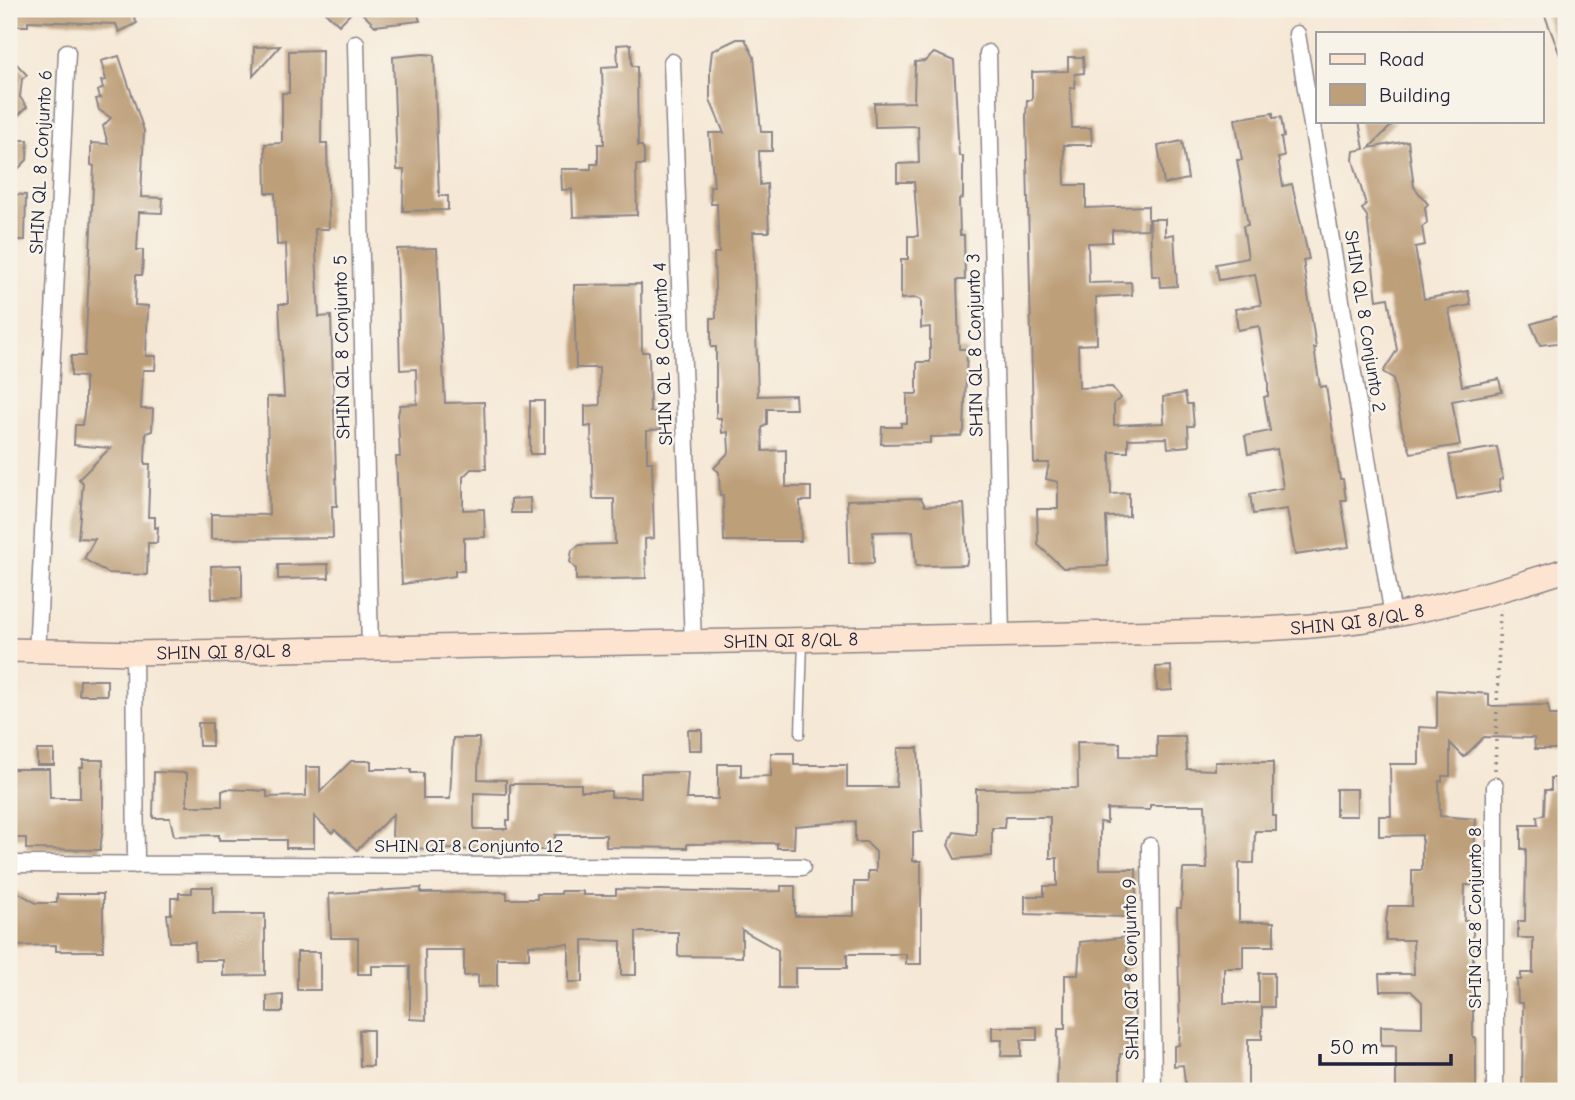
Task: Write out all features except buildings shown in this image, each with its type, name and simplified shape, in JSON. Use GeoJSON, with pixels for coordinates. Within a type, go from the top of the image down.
{"type":"FeatureCollection","features":[{"type":"Feature","properties":{"kind":"street","name":"SHIN QL 8 Conjunto 2"},"geometry":{"type":"LineString","coordinates":[[1297,34],[1394,616]]}},
{"type":"Feature","properties":{"kind":"street","name":"SHIN QL 8 Conjunto 5"},"geometry":{"type":"LineString","coordinates":[[355,43],[370,649]]}},
{"type":"Feature","properties":{"kind":"street","name":"SHIN QL 8 Conjunto 6"},"geometry":{"type":"LineString","coordinates":[[37,653],[67,51]]}},
{"type":"Feature","properties":{"kind":"street","name":"SHIN QL 8 Conjunto 3"},"geometry":{"type":"LineString","coordinates":[[988,54],[1001,636]]}},
{"type":"Feature","properties":{"kind":"street","name":"SHIN QL 8 Conjunto 4"},"geometry":{"type":"LineString","coordinates":[[672,62],[693,644]]}},
{"type":"Feature","properties":{"kind":"street","name":"SHIN QI 8/QL 8"},"geometry":{"type":"LineString","coordinates":[[9,650],[37,653],[134,653],[693,644],[1225,631],[1316,626],[1394,616],[1501,590],[1566,570]]}},
{"type":"Feature","properties":{"kind":"street"},"geometry":{"type":"LineString","coordinates":[[134,653],[136,865]]}},
{"type":"Feature","properties":{"kind":"street","name":"SHIN QI 8 Conjunto 8"},"geometry":{"type":"LineString","coordinates":[[1495,786],[1495,1091]]}},
{"type":"Feature","properties":{"kind":"street","name":"SHIN QI 8 Conjunto 9"},"geometry":{"type":"LineString","coordinates":[[1150,846],[1153,1091]]}},
{"type":"Feature","properties":{"kind":"street","name":"SHIN QI 8 Conjunto 12"},"geometry":{"type":"LineString","coordinates":[[9,864],[802,867]]}},
{"type":"Feature","properties":{"kind":"lane"},"geometry":{"type":"LineString","coordinates":[[800,734],[803,641]]}},
{"type":"Feature","properties":{"kind":"path"},"geometry":{"type":"LineString","coordinates":[[1495,786],[1501,590]]}}]}
